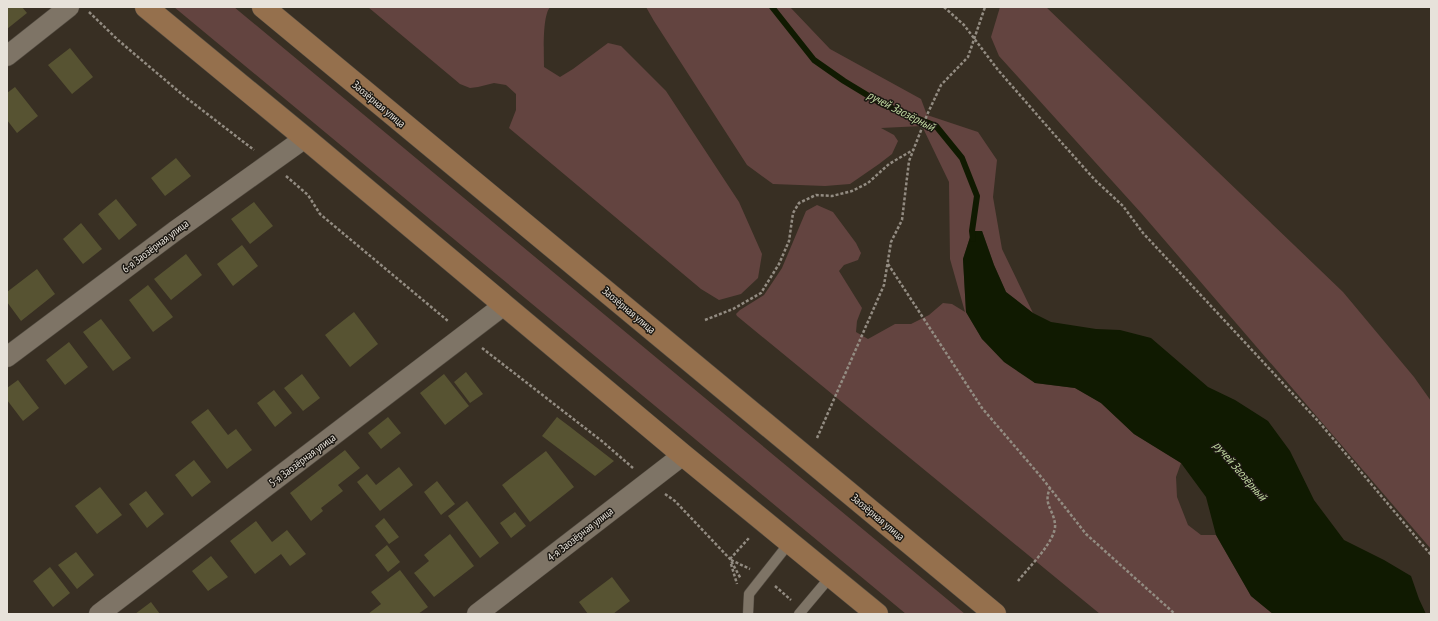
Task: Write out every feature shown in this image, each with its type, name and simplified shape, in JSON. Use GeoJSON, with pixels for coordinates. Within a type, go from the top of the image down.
{"type":"FeatureCollection","features":[{"type":"Feature","properties":{"kind":"main road"},"geometry":{"type":"LineString","coordinates":[[146,7],[305,138],[683,455],[877,614]]}},
{"type":"Feature","properties":{"kind":"main road","name":"Заозёрная улица"},"geometry":{"type":"LineString","coordinates":[[262,7],[995,614]]}},
{"type":"Feature","properties":{"kind":"street"},"geometry":{"type":"LineString","coordinates":[[7,56],[69,7]]}},
{"type":"Feature","properties":{"kind":"street","name":"6-я Заозёрная улица"},"geometry":{"type":"LineString","coordinates":[[7,357],[174,231],[305,138]]}},
{"type":"Feature","properties":{"kind":"street","name":"5-я Заозёрная улица"},"geometry":{"type":"LineString","coordinates":[[99,614],[504,305]]}},
{"type":"Feature","properties":{"kind":"street","name":"4-я Заозёрная улица"},"geometry":{"type":"LineString","coordinates":[[477,614],[683,455]]}},
{"type":"Feature","properties":{"kind":"lane"},"geometry":{"type":"LineString","coordinates":[[748,614],[749,594],[790,542]]}},
{"type":"Feature","properties":{"kind":"lane"},"geometry":{"type":"LineString","coordinates":[[799,614],[831,576]]}},
{"type":"Feature","properties":{"kind":"path"},"geometry":{"type":"LineString","coordinates":[[84,7],[118,40],[184,96],[270,163],[308,195],[320,214],[434,311],[603,442],[648,482],[675,501],[730,559],[749,594]]}},
{"type":"Feature","properties":{"kind":"path"},"geometry":{"type":"LineString","coordinates":[[944,7],[964,25],[998,70],[1095,180],[1123,206],[1143,233],[1319,422],[1431,555]]}},
{"type":"Feature","properties":{"kind":"path"},"geometry":{"type":"LineString","coordinates":[[808,459],[884,285],[891,242],[902,220],[909,161],[926,115],[941,86],[968,57],[985,7]]}},
{"type":"Feature","properties":{"kind":"path"},"geometry":{"type":"LineString","coordinates":[[705,320],[733,310],[761,293],[779,264],[788,241],[793,212],[799,203],[816,195],[832,196],[852,191],[868,183],[889,164],[913,150]]}},
{"type":"Feature","properties":{"kind":"path"},"geometry":{"type":"LineString","coordinates":[[888,264],[982,408],[1050,488],[1086,534],[1175,614]]}},
{"type":"Feature","properties":{"kind":"path"},"geometry":{"type":"LineString","coordinates":[[1018,581],[1051,540],[1056,524],[1047,496],[1050,488]]}},
{"type":"Feature","properties":{"kind":"path"},"geometry":{"type":"LineString","coordinates":[[730,559],[764,521]]}},
{"type":"Feature","properties":{"kind":"path"},"geometry":{"type":"LineString","coordinates":[[730,559],[737,583],[736,589]]}},
{"type":"Feature","properties":{"kind":"shaded area"},"geometry":{"type":"Polygon","coordinates":[[[174,7],[234,7],[965,614],[906,614],[174,7]]]}},
{"type":"Feature","properties":{"kind":"shaded area"},"geometry":{"type":"Polygon","coordinates":[[[368,7],[550,7],[547,12],[545,27],[544,67],[560,77],[608,43],[621,46],[666,91],[739,202],[762,254],[758,278],[741,294],[719,300],[701,289],[509,128],[516,110],[516,94],[506,85],[494,83],[470,88],[460,84],[368,7]]]}},
{"type":"Feature","properties":{"kind":"shaded area"},"geometry":{"type":"Polygon","coordinates":[[[646,7],[790,7],[830,49],[921,99],[927,115],[978,132],[997,160],[993,197],[1002,249],[1033,313],[1006,292],[994,265],[982,231],[972,231],[963,259],[966,312],[982,339],[1035,383],[1075,388],[1101,403],[1134,434],[1181,463],[1176,477],[1177,497],[1188,525],[1201,535],[1216,535],[1251,596],[1273,614],[1100,614],[737,316],[736,314],[740,310],[764,295],[782,268],[806,211],[817,205],[833,212],[856,243],[861,253],[858,260],[844,265],[839,271],[862,308],[857,321],[856,332],[868,339],[895,324],[911,324],[929,315],[943,303],[952,304],[965,312],[950,259],[949,182],[922,126],[881,128],[894,135],[898,141],[892,154],[850,184],[825,186],[773,184],[747,165],[646,7]]]}},
{"type":"Feature","properties":{"kind":"shaded area"},"geometry":{"type":"Polygon","coordinates":[[[1000,7],[1046,7],[1343,292],[1414,377],[1431,401],[1431,549],[1142,214],[999,56],[991,37],[1000,7]]]}},
{"type":"Feature","properties":{"kind":"water"},"geometry":{"type":"Polygon","coordinates":[[[972,231],[982,231],[994,265],[1006,292],[1033,313],[1051,322],[1096,329],[1120,330],[1151,338],[1208,387],[1235,400],[1268,421],[1290,451],[1314,500],[1344,540],[1384,560],[1411,576],[1426,614],[1273,614],[1251,596],[1216,535],[1206,497],[1181,463],[1134,434],[1101,403],[1075,388],[1035,383],[1004,362],[982,339],[966,312],[963,259],[972,231]]]}},
{"type":"Feature","properties":{"kind":"building"},"geometry":{"type":"Polygon","coordinates":[[[7,7],[22,7],[27,13],[7,29],[7,7]]]}},
{"type":"Feature","properties":{"kind":"building"},"geometry":{"type":"Polygon","coordinates":[[[70,48],[93,77],[72,94],[48,65],[70,48]]]}},
{"type":"Feature","properties":{"kind":"building"},"geometry":{"type":"Polygon","coordinates":[[[15,87],[38,116],[17,133],[7,120],[7,93],[15,87]]]}},
{"type":"Feature","properties":{"kind":"building"},"geometry":{"type":"Polygon","coordinates":[[[176,158],[191,176],[165,196],[151,178],[176,158]]]}},
{"type":"Feature","properties":{"kind":"building"},"geometry":{"type":"Polygon","coordinates":[[[116,199],[137,225],[119,240],[98,214],[116,199]]]}},
{"type":"Feature","properties":{"kind":"building"},"geometry":{"type":"Polygon","coordinates":[[[254,202],[273,226],[250,244],[231,219],[254,202]]]}},
{"type":"Feature","properties":{"kind":"building"},"geometry":{"type":"Polygon","coordinates":[[[81,223],[102,249],[83,264],[63,239],[81,223]]]}},
{"type":"Feature","properties":{"kind":"building"},"geometry":{"type":"Polygon","coordinates":[[[242,245],[258,266],[233,286],[217,264],[242,245]]]}},
{"type":"Feature","properties":{"kind":"building"},"geometry":{"type":"Polygon","coordinates":[[[186,254],[202,275],[171,300],[154,279],[186,254]]]}},
{"type":"Feature","properties":{"kind":"building"},"geometry":{"type":"Polygon","coordinates":[[[37,269],[55,294],[21,321],[7,302],[7,292],[37,269]]]}},
{"type":"Feature","properties":{"kind":"building"},"geometry":{"type":"Polygon","coordinates":[[[148,285],[173,317],[153,332],[129,300],[148,285]]]}},
{"type":"Feature","properties":{"kind":"building"},"geometry":{"type":"Polygon","coordinates":[[[354,312],[378,344],[350,367],[325,335],[354,312]]]}},
{"type":"Feature","properties":{"kind":"building"},"geometry":{"type":"Polygon","coordinates":[[[101,319],[131,358],[113,371],[83,332],[101,319]]]}},
{"type":"Feature","properties":{"kind":"building"},"geometry":{"type":"Polygon","coordinates":[[[69,342],[88,367],[65,385],[46,360],[69,342]]]}},
{"type":"Feature","properties":{"kind":"building"},"geometry":{"type":"Polygon","coordinates":[[[466,372],[483,394],[470,403],[454,382],[466,372]]]}},
{"type":"Feature","properties":{"kind":"building"},"geometry":{"type":"Polygon","coordinates":[[[302,374],[320,398],[303,411],[284,388],[302,374]]]}},
{"type":"Feature","properties":{"kind":"building"},"geometry":{"type":"Polygon","coordinates":[[[444,374],[469,406],[445,425],[420,393],[444,374]]]}},
{"type":"Feature","properties":{"kind":"building"},"geometry":{"type":"Polygon","coordinates":[[[18,380],[39,408],[23,421],[7,400],[7,388],[18,380]]]}},
{"type":"Feature","properties":{"kind":"building"},"geometry":{"type":"Polygon","coordinates":[[[274,390],[292,413],[275,427],[257,403],[274,390]]]}},
{"type":"Feature","properties":{"kind":"building"},"geometry":{"type":"Polygon","coordinates":[[[208,409],[228,435],[236,429],[252,450],[227,469],[191,422],[208,409]]]}},
{"type":"Feature","properties":{"kind":"building"},"geometry":{"type":"Polygon","coordinates":[[[388,417],[401,433],[381,449],[368,433],[388,417]]]}},
{"type":"Feature","properties":{"kind":"building"},"geometry":{"type":"Polygon","coordinates":[[[557,417],[614,461],[595,476],[542,436],[557,417]]]}},
{"type":"Feature","properties":{"kind":"building"},"geometry":{"type":"Polygon","coordinates":[[[345,450],[360,468],[338,485],[343,491],[321,508],[323,511],[311,521],[290,493],[345,450]]]}},
{"type":"Feature","properties":{"kind":"building"},"geometry":{"type":"Polygon","coordinates":[[[546,451],[574,487],[530,522],[502,485],[546,451]]]}},
{"type":"Feature","properties":{"kind":"building"},"geometry":{"type":"Polygon","coordinates":[[[194,460],[211,482],[192,497],[175,475],[194,460]]]}},
{"type":"Feature","properties":{"kind":"building"},"geometry":{"type":"Polygon","coordinates":[[[399,467],[413,485],[380,511],[357,482],[367,474],[376,485],[399,467]]]}},
{"type":"Feature","properties":{"kind":"building"},"geometry":{"type":"Polygon","coordinates":[[[437,481],[455,504],[441,515],[424,492],[437,481]]]}},
{"type":"Feature","properties":{"kind":"building"},"geometry":{"type":"Polygon","coordinates":[[[100,487],[122,515],[97,534],[75,506],[100,487]]]}},
{"type":"Feature","properties":{"kind":"building"},"geometry":{"type":"Polygon","coordinates":[[[146,491],[164,514],[147,528],[129,504],[146,491]]]}},
{"type":"Feature","properties":{"kind":"building"},"geometry":{"type":"Polygon","coordinates":[[[467,501],[499,543],[480,558],[448,516],[467,501]]]}},
{"type":"Feature","properties":{"kind":"building"},"geometry":{"type":"Polygon","coordinates":[[[515,512],[526,526],[511,538],[500,523],[515,512]]]}},
{"type":"Feature","properties":{"kind":"building"},"geometry":{"type":"Polygon","coordinates":[[[384,518],[399,537],[389,544],[375,526],[384,518]]]}},
{"type":"Feature","properties":{"kind":"building"},"geometry":{"type":"Polygon","coordinates":[[[256,521],[272,542],[287,530],[306,554],[290,566],[281,554],[255,574],[230,541],[256,521]]]}},
{"type":"Feature","properties":{"kind":"building"},"geometry":{"type":"Polygon","coordinates":[[[450,534],[474,566],[434,597],[414,573],[429,561],[424,555],[450,534]]]}},
{"type":"Feature","properties":{"kind":"building"},"geometry":{"type":"Polygon","coordinates":[[[387,545],[400,562],[388,572],[375,555],[387,545]]]}},
{"type":"Feature","properties":{"kind":"building"},"geometry":{"type":"Polygon","coordinates":[[[76,552],[94,575],[77,589],[58,565],[76,552]]]}},
{"type":"Feature","properties":{"kind":"building"},"geometry":{"type":"Polygon","coordinates":[[[211,556],[228,577],[208,591],[192,571],[211,556]]]}},
{"type":"Feature","properties":{"kind":"building"},"geometry":{"type":"Polygon","coordinates":[[[50,567],[70,593],[53,607],[33,581],[50,567]]]}},
{"type":"Feature","properties":{"kind":"building"},"geometry":{"type":"Polygon","coordinates":[[[400,570],[428,607],[418,614],[368,614],[381,604],[371,592],[400,570]]]}},
{"type":"Feature","properties":{"kind":"building"},"geometry":{"type":"Polygon","coordinates":[[[612,577],[630,601],[613,614],[588,614],[579,602],[612,577]]]}},
{"type":"Feature","properties":{"kind":"building"},"geometry":{"type":"Polygon","coordinates":[[[151,602],[160,614],[135,614],[151,602]]]}},
{"type":"Feature","properties":{"kind":"waterway","name":"ручей Заозёрный"},"geometry":{"type":"LineString","coordinates":[[772,7],[814,60],[844,81],[882,104],[936,126],[962,158],[977,196],[972,231],[973,239]]}}]}
